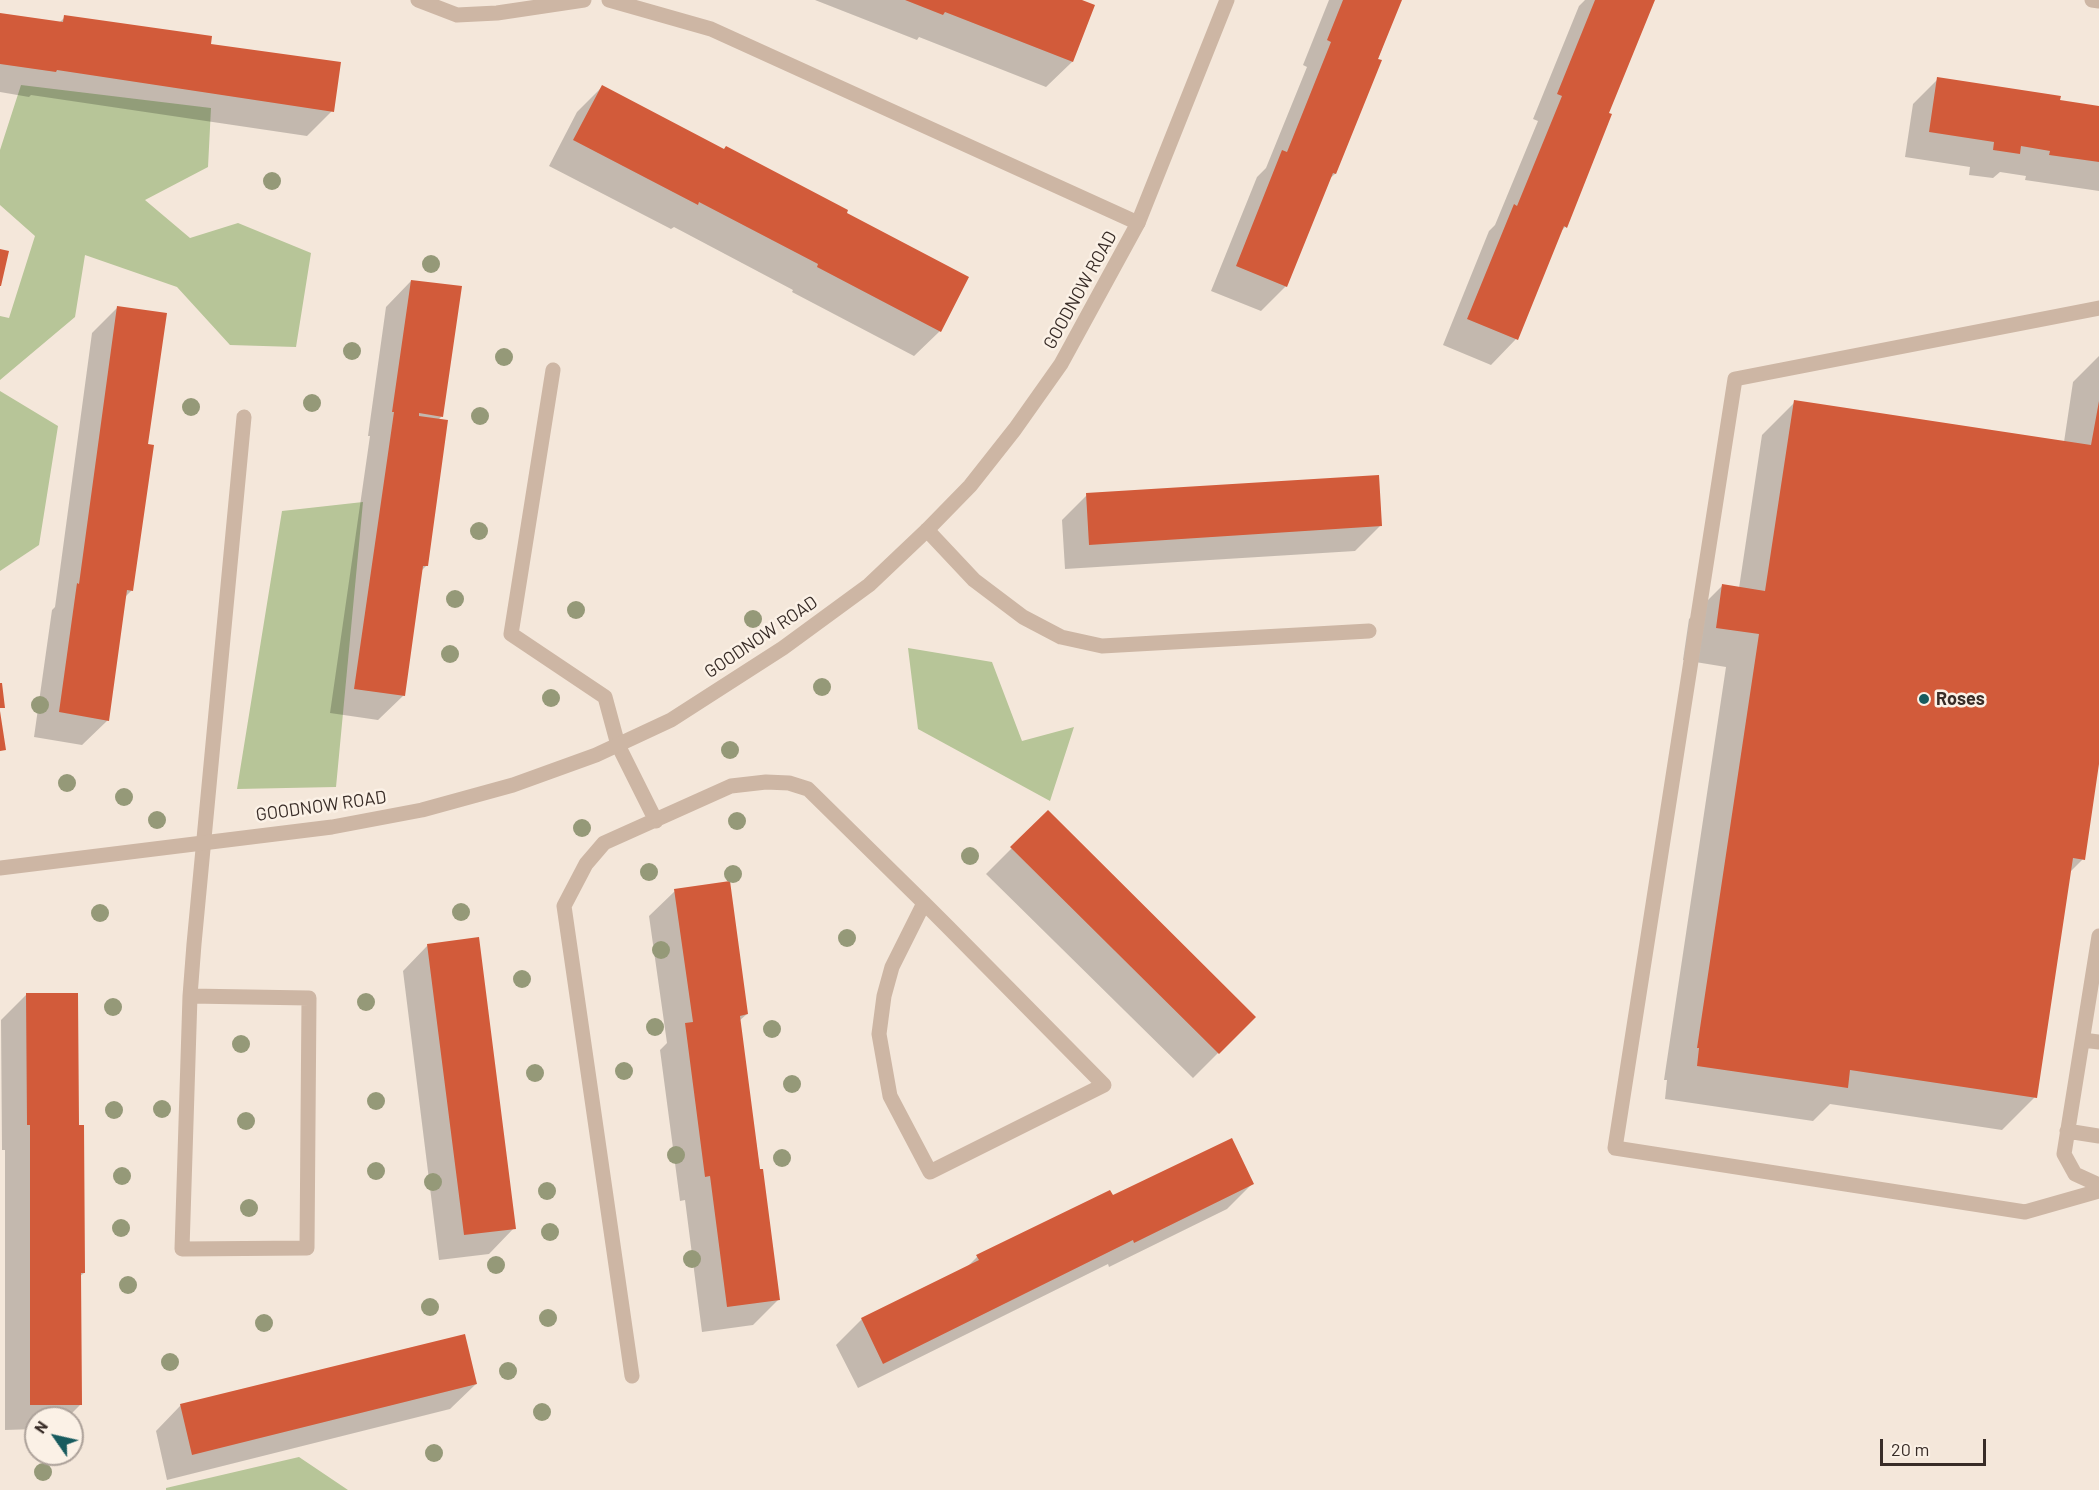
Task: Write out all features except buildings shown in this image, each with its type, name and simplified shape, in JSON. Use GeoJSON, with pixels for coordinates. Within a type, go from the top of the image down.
{"type":"FeatureCollection","features":[{"type":"Feature","properties":{"kind":"street"},"geometry":{"type":"LineString","coordinates":[[418,0],[457,15],[497,13],[584,0]]}},
{"type":"Feature","properties":{"kind":"street","name":"GOODNOW ROAD"},"geometry":{"type":"LineString","coordinates":[[0,868],[332,826],[422,810],[513,785],[596,755],[671,720],[783,648],[869,585],[927,530],[970,486],[1015,429],[1061,364],[1138,223],[1227,0]]}},
{"type":"Feature","properties":{"kind":"street"},"geometry":{"type":"LineString","coordinates":[[2092,0],[2099,1]]}},
{"type":"Feature","properties":{"kind":"street"},"geometry":{"type":"LineString","coordinates":[[613,1],[711,29],[999,162],[1138,223]]}},
{"type":"Feature","properties":{"kind":"street"},"geometry":{"type":"LineString","coordinates":[[2099,308],[1736,379],[1615,1148],[2025,1212],[2099,1191]]}},
{"type":"Feature","properties":{"kind":"street"},"geometry":{"type":"LineString","coordinates":[[553,370],[511,634],[605,697],[618,745],[656,821]]}},
{"type":"Feature","properties":{"kind":"street"},"geometry":{"type":"LineString","coordinates":[[190,996],[309,998],[307,1248],[182,1249],[190,996],[244,417]]}},
{"type":"Feature","properties":{"kind":"street"},"geometry":{"type":"LineString","coordinates":[[927,530],[974,580],[1023,617],[1061,638],[1102,646],[1369,631]]}},
{"type":"Feature","properties":{"kind":"street"},"geometry":{"type":"LineString","coordinates":[[632,1376],[564,906],[586,864],[604,843],[731,786],[766,782],[789,783],[808,789],[924,903],[1104,1085],[930,1172],[890,1096],[879,1034],[884,996],[892,967],[924,903]]}},
{"type":"Feature","properties":{"kind":"street"},"geometry":{"type":"LineString","coordinates":[[2099,936],[2064,1154],[2075,1174],[2099,1185]]}},
{"type":"Feature","properties":{"kind":"street"},"geometry":{"type":"LineString","coordinates":[[2083,1040],[2099,1042]]}},
{"type":"Feature","properties":{"kind":"street"},"geometry":{"type":"LineString","coordinates":[[2067,1131],[2099,1136]]}},
{"type":"Feature","properties":{"kind":"green space"},"geometry":{"type":"Polygon","coordinates":[[[21,85],[211,108],[208,167],[145,200],[190,238],[238,223],[311,253],[296,347],[230,345],[177,287],[85,255],[75,317],[0,380],[0,316],[9,318],[35,236],[0,205],[0,150],[21,85]]]}},
{"type":"Feature","properties":{"kind":"green space"},"geometry":{"type":"Polygon","coordinates":[[[0,391],[58,426],[39,545],[0,571],[0,391]]]}},
{"type":"Feature","properties":{"kind":"green space"},"geometry":{"type":"Polygon","coordinates":[[[363,502],[336,787],[237,789],[282,511],[363,502]]]}},
{"type":"Feature","properties":{"kind":"green space"},"geometry":{"type":"Polygon","coordinates":[[[908,648],[992,662],[1022,741],[1074,727],[1050,801],[918,729],[908,648]]]}},
{"type":"Feature","properties":{"kind":"green space"},"geometry":{"type":"Polygon","coordinates":[[[299,1457],[348,1490],[166,1490],[166,1488],[299,1457]]]}},
{"type":"Feature","properties":{"kind":"place","name":"Roses"},"geometry":{"type":"Point","coordinates":[1924,699]}}]}
